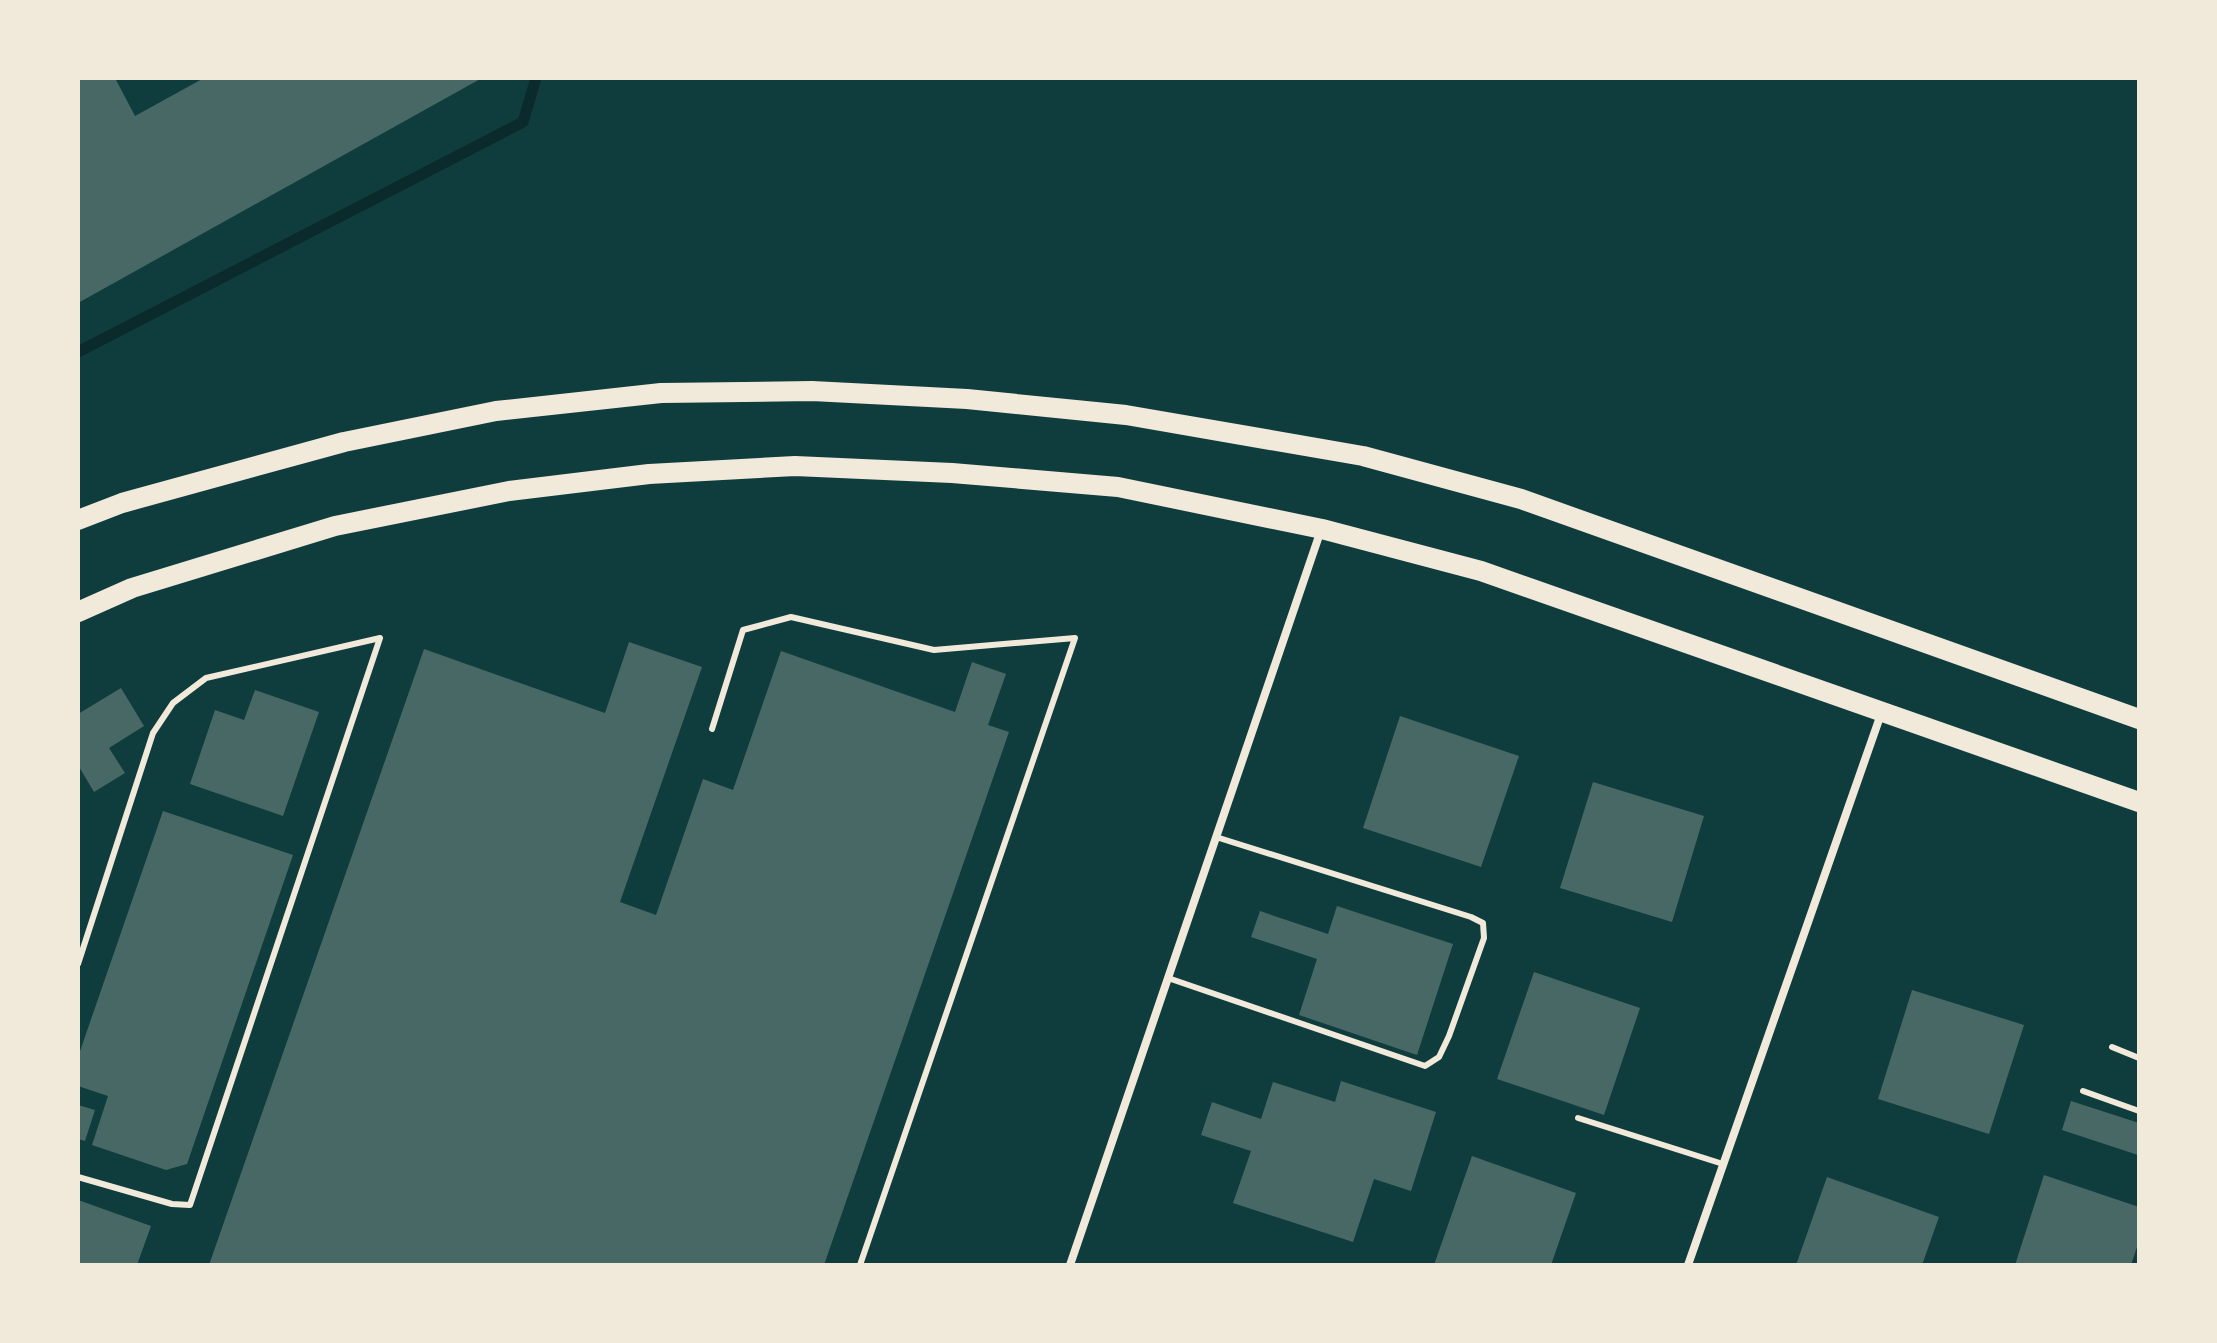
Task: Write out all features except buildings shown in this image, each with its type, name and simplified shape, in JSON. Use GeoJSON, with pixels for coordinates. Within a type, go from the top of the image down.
{"type":"FeatureCollection","features":[{"type":"Feature","properties":{"kind":"main road"},"geometry":{"type":"LineString","coordinates":[[78,520],[122,503],[344,442],[496,411],[661,393],[812,391],[967,399],[1140,418],[1363,456],[1450,479],[1521,499],[2139,719]]}},
{"type":"Feature","properties":{"kind":"main road"},"geometry":{"type":"LineString","coordinates":[[78,612],[132,588],[335,526],[509,491],[649,474],[795,466],[952,473],[1118,487],[1322,529],[1481,571],[2139,802]]}},
{"type":"Feature","properties":{"kind":"street"},"geometry":{"type":"LineString","coordinates":[[1070,1265],[1322,529]]}},
{"type":"Feature","properties":{"kind":"street"},"geometry":{"type":"LineString","coordinates":[[1688,1265],[1881,713]]}},
{"type":"Feature","properties":{"kind":"lane"},"geometry":{"type":"LineString","coordinates":[[712,729],[743,630],[791,617],[934,650],[1075,638],[860,1265]]}},
{"type":"Feature","properties":{"kind":"lane"},"geometry":{"type":"LineString","coordinates":[[78,964],[153,733],[173,703],[206,678],[380,638],[190,1205],[172,1204],[78,1177]]}},
{"type":"Feature","properties":{"kind":"lane"},"geometry":{"type":"LineString","coordinates":[[1168,978],[1425,1066],[1439,1057],[1449,1036],[1484,938],[1483,923],[1471,917],[1216,837]]}},
{"type":"Feature","properties":{"kind":"lane"},"geometry":{"type":"LineString","coordinates":[[2112,1047],[2139,1058]]}},
{"type":"Feature","properties":{"kind":"lane"},"geometry":{"type":"LineString","coordinates":[[2083,1091],[2139,1111]]}},
{"type":"Feature","properties":{"kind":"lane"},"geometry":{"type":"LineString","coordinates":[[1578,1118],[1723,1164]]}},
{"type":"Feature","properties":{"kind":"waterway"},"geometry":{"type":"LineString","coordinates":[[78,352],[523,122],[536,78]]}}]}
